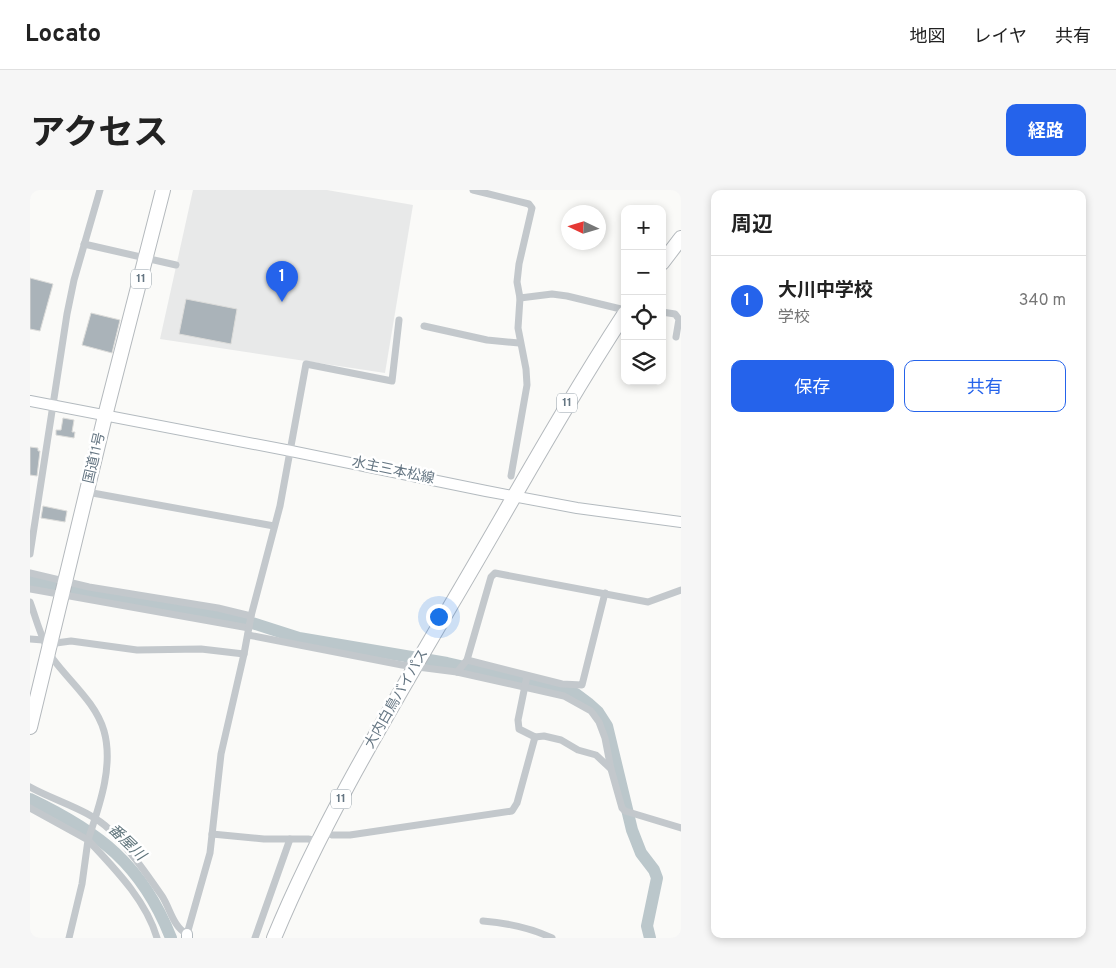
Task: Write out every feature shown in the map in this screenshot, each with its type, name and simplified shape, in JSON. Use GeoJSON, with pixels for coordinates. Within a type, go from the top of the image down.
{"type":"FeatureCollection","features":[{"type":"Feature","properties":{"kind":"highway","name":"国道11号"},"geometry":{"type":"LineString","coordinates":[[30,727],[32,707],[46,645],[65,588],[105,416],[163,190]]}},
{"type":"Feature","properties":{"kind":"highway"},"geometry":{"type":"LineString","coordinates":[[666,258],[681,238]]}},
{"type":"Feature","properties":{"kind":"highway","name":"大内白鳥バイパス"},"geometry":{"type":"LineString","coordinates":[[274,938],[321,837],[419,661],[579,383],[621,317]]}},
{"type":"Feature","properties":{"kind":"main road","name":"水主三本松線"},"geometry":{"type":"LineString","coordinates":[[30,401],[291,450],[577,508],[681,522]]}},
{"type":"Feature","properties":{"kind":"street"},"geometry":{"type":"LineString","coordinates":[[30,554],[67,314],[84,244],[100,190]]}},
{"type":"Feature","properties":{"kind":"street"},"geometry":{"type":"LineString","coordinates":[[473,190],[529,204],[532,208],[519,264],[517,282],[520,298],[518,328],[526,369],[527,385],[512,476]]}},
{"type":"Feature","properties":{"kind":"street"},"geometry":{"type":"LineString","coordinates":[[84,244],[176,265]]}},
{"type":"Feature","properties":{"kind":"street"},"geometry":{"type":"LineString","coordinates":[[520,298],[552,294],[621,310]]}},
{"type":"Feature","properties":{"kind":"street"},"geometry":{"type":"LineString","coordinates":[[666,313],[675,314],[679,319],[676,338]]}},
{"type":"Feature","properties":{"kind":"street"},"geometry":{"type":"LineString","coordinates":[[187,936],[189,920],[204,875],[212,834],[221,754],[248,630],[291,450],[306,364],[392,380],[399,320]]}},
{"type":"Feature","properties":{"kind":"street"},"geometry":{"type":"LineString","coordinates":[[424,326],[487,340],[520,343]]}},
{"type":"Feature","properties":{"kind":"street"},"geometry":{"type":"LineString","coordinates":[[87,492],[274,526]]}},
{"type":"Feature","properties":{"kind":"street"},"geometry":{"type":"LineString","coordinates":[[30,573],[65,588],[248,630],[419,661],[458,671],[526,682],[582,685],[605,593]]}},
{"type":"Feature","properties":{"kind":"street"},"geometry":{"type":"LineString","coordinates":[[458,671],[466,661],[491,577],[495,573],[648,602],[681,590]]}},
{"type":"Feature","properties":{"kind":"street"},"geometry":{"type":"LineString","coordinates":[[30,589],[65,588],[251,617]]}},
{"type":"Feature","properties":{"kind":"street"},"geometry":{"type":"LineString","coordinates":[[30,602],[46,645],[92,709],[104,730],[107,749],[106,770],[95,819],[88,838],[82,884],[69,938]]}},
{"type":"Feature","properties":{"kind":"street"},"geometry":{"type":"LineString","coordinates":[[30,639],[46,645],[71,641],[137,650],[201,649],[244,654]]}},
{"type":"Feature","properties":{"kind":"street"},"geometry":{"type":"LineString","coordinates":[[466,661],[564,696],[591,711],[599,722],[605,738],[622,808],[625,811],[681,828]]}},
{"type":"Feature","properties":{"kind":"street"},"geometry":{"type":"LineString","coordinates":[[526,682],[518,720],[519,729],[536,737],[544,736],[561,740],[578,750],[596,755],[611,769]]}},
{"type":"Feature","properties":{"kind":"street"},"geometry":{"type":"LineString","coordinates":[[212,834],[264,839],[321,837],[350,835],[506,814],[512,811],[536,737]]}},
{"type":"Feature","properties":{"kind":"street"},"geometry":{"type":"LineString","coordinates":[[30,787],[95,819],[115,836],[140,865],[165,902],[176,925],[187,936]]}},
{"type":"Feature","properties":{"kind":"street"},"geometry":{"type":"LineString","coordinates":[[30,808],[88,838],[151,918],[157,938]]}},
{"type":"Feature","properties":{"kind":"street"},"geometry":{"type":"LineString","coordinates":[[255,938],[290,839]]}},
{"type":"Feature","properties":{"kind":"street"},"geometry":{"type":"LineString","coordinates":[[483,921],[508,923],[531,928],[552,938]]}},
{"type":"Feature","properties":{"kind":"shaded area"},"geometry":{"type":"Polygon","coordinates":[[[193,190],[327,190],[413,205],[385,373],[160,339],[193,190]]]}},
{"type":"Feature","properties":{"kind":"building"},"geometry":{"type":"Polygon","coordinates":[[[30,278],[53,284],[40,331],[30,329],[30,278]]]}},
{"type":"Feature","properties":{"kind":"building"},"geometry":{"type":"Polygon","coordinates":[[[186,299],[237,309],[231,344],[179,334],[186,299]]]}},
{"type":"Feature","properties":{"kind":"building"},"geometry":{"type":"Polygon","coordinates":[[[91,313],[120,320],[112,353],[82,345],[91,313]]]}},
{"type":"Feature","properties":{"kind":"building"},"geometry":{"type":"Polygon","coordinates":[[[63,418],[74,420],[72,432],[75,432],[74,438],[56,435],[56,430],[61,430],[63,418]]]}},
{"type":"Feature","properties":{"kind":"building"},"geometry":{"type":"Polygon","coordinates":[[[30,447],[38,448],[38,451],[40,451],[37,476],[30,475],[30,447]]]}},
{"type":"Feature","properties":{"kind":"building"},"geometry":{"type":"Polygon","coordinates":[[[43,506],[67,511],[65,522],[41,518],[43,506]]]}},
{"type":"Feature","properties":{"kind":"waterway"},"geometry":{"type":"LineString","coordinates":[[30,581],[243,620],[299,638],[447,663],[576,694],[598,712],[607,726],[632,830],[641,853],[654,870],[657,878],[647,926],[650,938]]}},
{"type":"Feature","properties":{"kind":"waterway","name":"番屋川"},"geometry":{"type":"LineString","coordinates":[[30,799],[77,824],[115,853],[132,870],[146,890],[171,938]]}},
{"type":"Feature","properties":{"kind":"place","name":"大川中学校"},"geometry":{"type":"Point","coordinates":[282,302]}}]}
